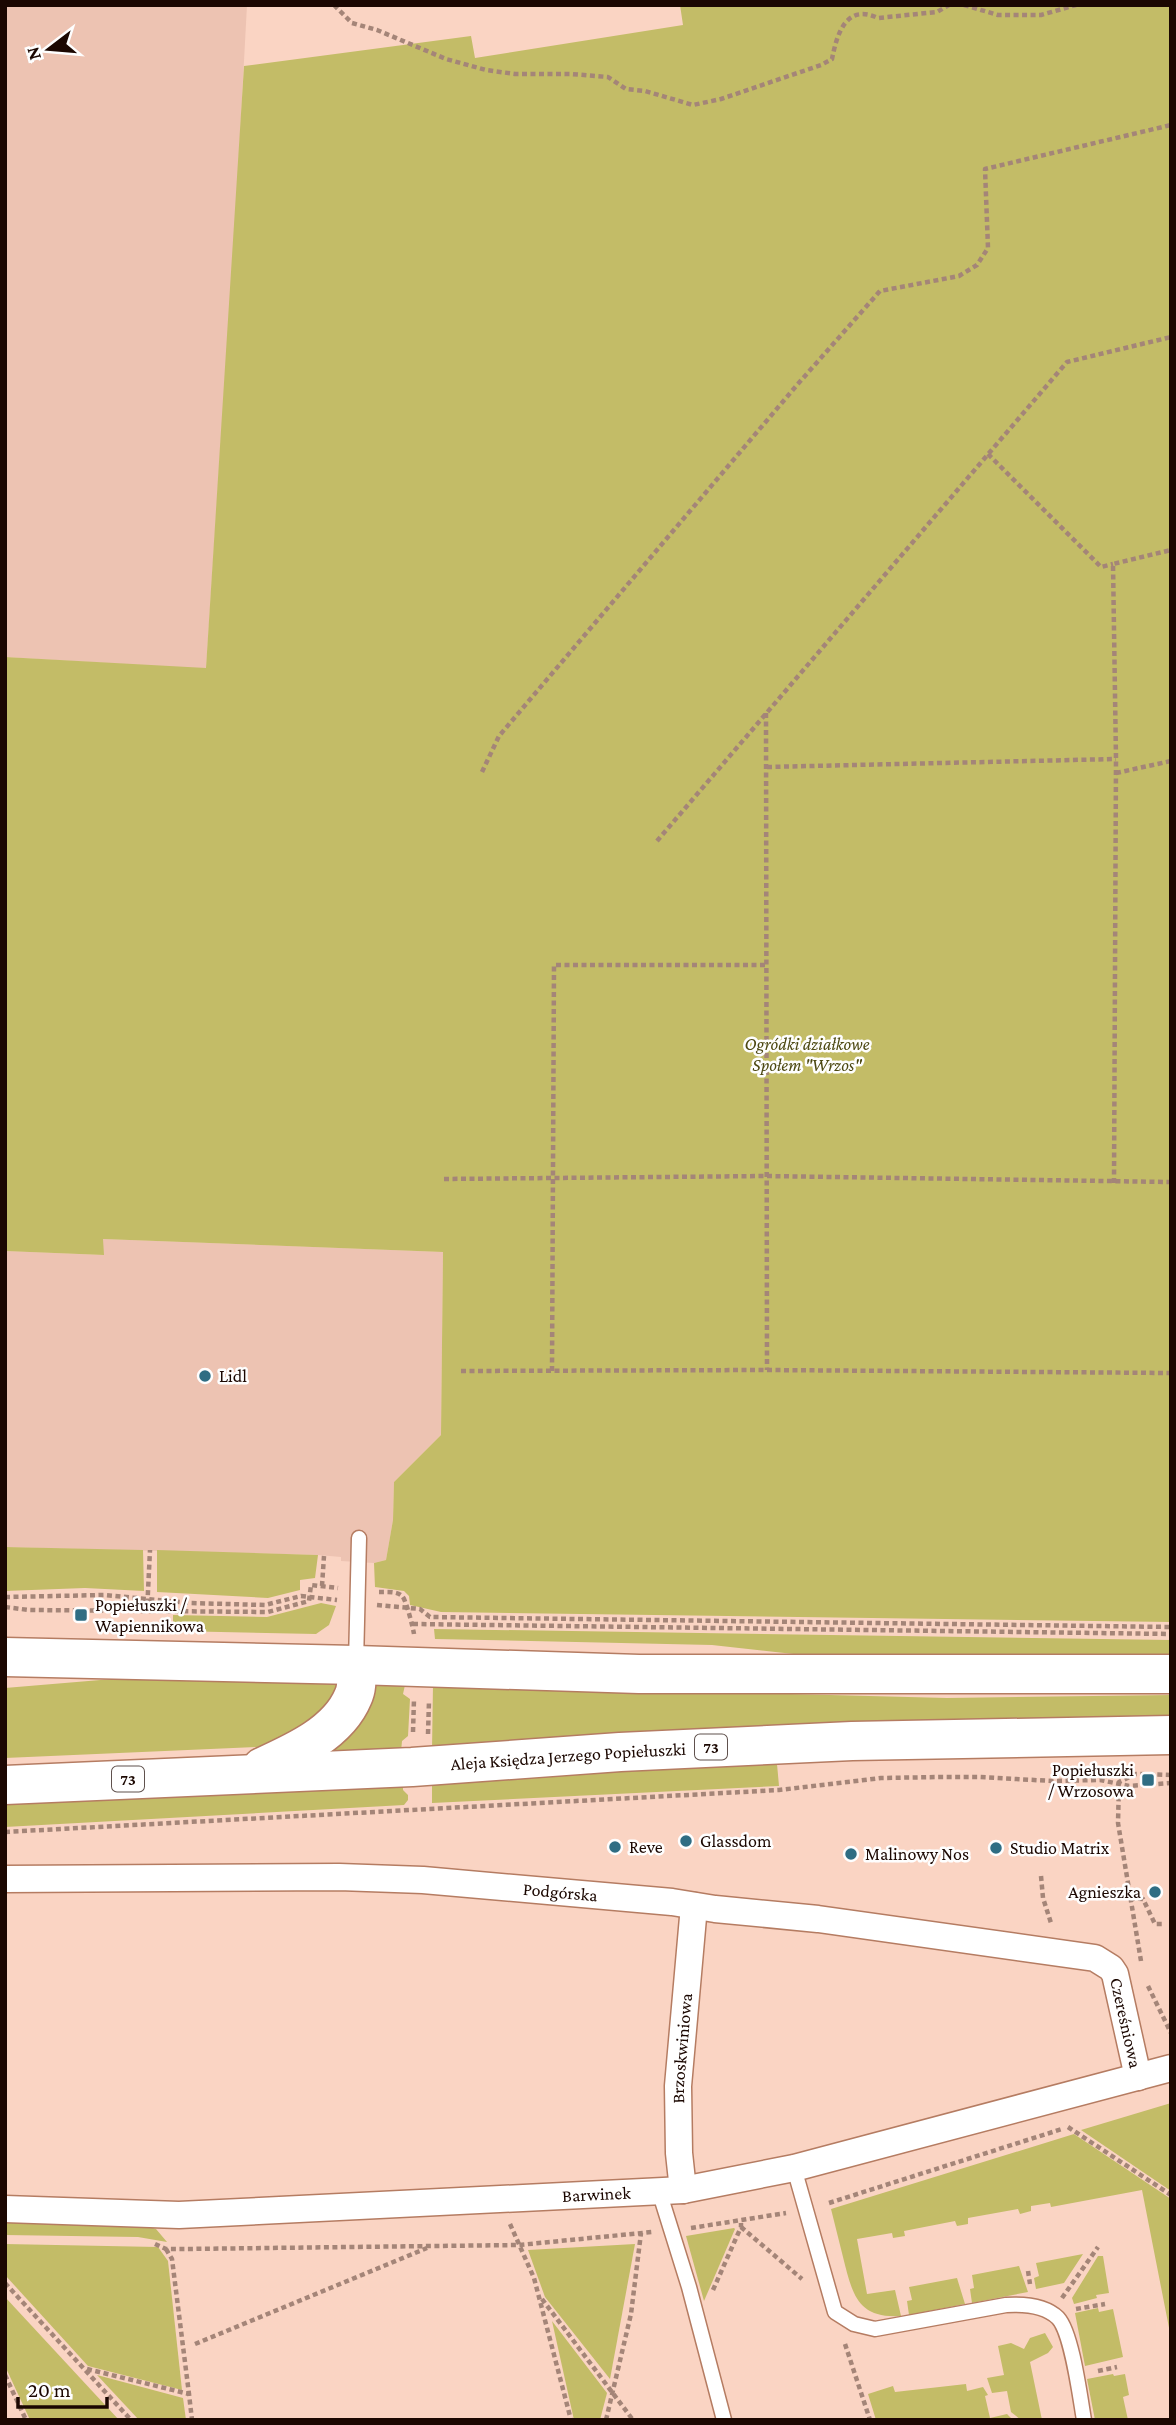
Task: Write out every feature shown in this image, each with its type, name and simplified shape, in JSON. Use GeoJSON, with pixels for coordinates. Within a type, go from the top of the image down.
{"type":"FeatureCollection","features":[{"type":"Feature","properties":{"kind":"main road"},"geometry":{"type":"LineString","coordinates":[[5,1657],[639,1674],[1171,1674]]}},
{"type":"Feature","properties":{"kind":"main road"},"geometry":{"type":"LineString","coordinates":[[251,1772],[300,1749],[337,1721],[353,1698],[356,1665]]}},
{"type":"Feature","properties":{"kind":"main road","name":"Aleja Księdza Jerzego Popiełuszki"},"geometry":{"type":"LineString","coordinates":[[5,1785],[420,1766],[620,1752],[852,1741],[1171,1735]]}},
{"type":"Feature","properties":{"kind":"street","name":"Podgórska"},"geometry":{"type":"LineString","coordinates":[[5,1879],[339,1877],[542,1889],[818,1919],[1095,1958],[1111,1968]]}},
{"type":"Feature","properties":{"kind":"street","name":"Brzoskwiniowa"},"geometry":{"type":"LineString","coordinates":[[671,2190],[679,2154],[678,2086],[694,1906]]}},
{"type":"Feature","properties":{"kind":"street","name":"Czereśniowa"},"geometry":{"type":"LineString","coordinates":[[1111,1968],[1119,1987],[1138,2077]]}},
{"type":"Feature","properties":{"kind":"street","name":"Barwinek"},"geometry":{"type":"LineString","coordinates":[[5,2210],[179,2215],[671,2190],[794,2168],[1171,2068]]}},
{"type":"Feature","properties":{"kind":"lane"},"geometry":{"type":"LineString","coordinates":[[356,1665],[359,1538]]}},
{"type":"Feature","properties":{"kind":"lane"},"geometry":{"type":"LineString","coordinates":[[794,2168],[834,2308],[855,2324],[875,2329],[1006,2305],[1023,2304],[1041,2308],[1058,2317],[1067,2332],[1084,2420]]}},
{"type":"Feature","properties":{"kind":"lane"},"geometry":{"type":"LineString","coordinates":[[671,2190],[682,2264],[724,2420]]}},
{"type":"Feature","properties":{"kind":"path"},"geometry":{"type":"LineString","coordinates":[[334,5],[352,23],[377,30],[446,59],[486,70],[515,74],[571,74],[608,78],[626,89],[645,91],[693,104],[721,99],[832,59],[842,26],[851,17],[870,14],[878,18],[937,12],[949,5]]}},
{"type":"Feature","properties":{"kind":"path"},"geometry":{"type":"LineString","coordinates":[[964,5],[998,15],[1041,15],[1076,5]]}},
{"type":"Feature","properties":{"kind":"path"},"geometry":{"type":"LineString","coordinates":[[482,772],[499,736],[880,290],[959,276],[977,265],[988,248],[985,169],[1171,125]]}},
{"type":"Feature","properties":{"kind":"path"},"geometry":{"type":"LineString","coordinates":[[657,841],[1067,362],[1171,337]]}},
{"type":"Feature","properties":{"kind":"path"},"geometry":{"type":"LineString","coordinates":[[988,454],[1101,567],[1171,550]]}},
{"type":"Feature","properties":{"kind":"path"},"geometry":{"type":"LineString","coordinates":[[1114,564],[1114,1183]]}},
{"type":"Feature","properties":{"kind":"path"},"geometry":{"type":"LineString","coordinates":[[766,713],[767,1370]]}},
{"type":"Feature","properties":{"kind":"path"},"geometry":{"type":"LineString","coordinates":[[767,767],[1116,759]]}},
{"type":"Feature","properties":{"kind":"path"},"geometry":{"type":"LineString","coordinates":[[1116,773],[1171,761]]}},
{"type":"Feature","properties":{"kind":"path"},"geometry":{"type":"LineString","coordinates":[[552,1371],[554,965],[767,964]]}},
{"type":"Feature","properties":{"kind":"path"},"geometry":{"type":"LineString","coordinates":[[443,1179],[767,1176],[1171,1182]]}},
{"type":"Feature","properties":{"kind":"path"},"geometry":{"type":"LineString","coordinates":[[461,1371],[1171,1373]]}},
{"type":"Feature","properties":{"kind":"path"},"geometry":{"type":"LineString","coordinates":[[147,1612],[150,1550]]}},
{"type":"Feature","properties":{"kind":"path"},"geometry":{"type":"LineString","coordinates":[[322,1586],[324,1556]]}},
{"type":"Feature","properties":{"kind":"path"},"geometry":{"type":"LineString","coordinates":[[5,1607],[29,1610],[268,1612],[309,1601],[311,1586],[340,1589]]}},
{"type":"Feature","properties":{"kind":"path"},"geometry":{"type":"LineString","coordinates":[[375,1591],[400,1594],[404,1598],[413,1625],[1171,1634]]}},
{"type":"Feature","properties":{"kind":"path"},"geometry":{"type":"LineString","coordinates":[[5,1597],[104,1595],[190,1603],[265,1605],[301,1596],[337,1600]]}},
{"type":"Feature","properties":{"kind":"path"},"geometry":{"type":"LineString","coordinates":[[377,1605],[420,1609],[430,1617],[1171,1627]]}},
{"type":"Feature","properties":{"kind":"path"},"geometry":{"type":"LineString","coordinates":[[430,1617],[430,1625]]}},
{"type":"Feature","properties":{"kind":"path"},"geometry":{"type":"LineString","coordinates":[[412,1738],[414,1698]]}},
{"type":"Feature","properties":{"kind":"path"},"geometry":{"type":"LineString","coordinates":[[428,1737],[429,1698]]}},
{"type":"Feature","properties":{"kind":"path"},"geometry":{"type":"LineString","coordinates":[[1119,1782],[1136,1774],[1171,1775]]}},
{"type":"Feature","properties":{"kind":"path"},"geometry":{"type":"LineString","coordinates":[[5,1832],[428,1806],[779,1790],[881,1779],[981,1777],[1100,1780],[1129,1786],[1171,1783]]}},
{"type":"Feature","properties":{"kind":"path"},"geometry":{"type":"LineString","coordinates":[[1119,1782],[1118,1823],[1142,1965]]}},
{"type":"Feature","properties":{"kind":"path"},"geometry":{"type":"LineString","coordinates":[[1041,1876],[1047,1913],[1056,1935]]}},
{"type":"Feature","properties":{"kind":"path"},"geometry":{"type":"LineString","coordinates":[[1129,1898],[1143,1899],[1155,1924],[1164,1924]]}},
{"type":"Feature","properties":{"kind":"path"},"geometry":{"type":"LineString","coordinates":[[1145,1979],[1171,2033]]}},
{"type":"Feature","properties":{"kind":"path"},"geometry":{"type":"LineString","coordinates":[[829,2203],[1081,2123]]}},
{"type":"Feature","properties":{"kind":"path"},"geometry":{"type":"LineString","coordinates":[[1068,2126],[1171,2195]]}},
{"type":"Feature","properties":{"kind":"path"},"geometry":{"type":"LineString","coordinates":[[498,2199],[539,2296],[571,2420]]}},
{"type":"Feature","properties":{"kind":"path"},"geometry":{"type":"LineString","coordinates":[[683,2229],[798,2211]]}},
{"type":"Feature","properties":{"kind":"path"},"geometry":{"type":"LineString","coordinates":[[709,2298],[741,2227],[741,2220]]}},
{"type":"Feature","properties":{"kind":"path"},"geometry":{"type":"LineString","coordinates":[[741,2227],[834,2308],[870,2420]]}},
{"type":"Feature","properties":{"kind":"path"},"geometry":{"type":"LineString","coordinates":[[192,2420],[172,2259],[166,2249],[519,2245],[656,2232]]}},
{"type":"Feature","properties":{"kind":"path"},"geometry":{"type":"LineString","coordinates":[[606,2420],[631,2314],[641,2233]]}},
{"type":"Feature","properties":{"kind":"path"},"geometry":{"type":"LineString","coordinates":[[195,2344],[431,2246]]}},
{"type":"Feature","properties":{"kind":"path"},"geometry":{"type":"LineString","coordinates":[[1051,2314],[1098,2247]]}},
{"type":"Feature","properties":{"kind":"path"},"geometry":{"type":"LineString","coordinates":[[5,2283],[131,2420]]}},
{"type":"Feature","properties":{"kind":"path"},"geometry":{"type":"LineString","coordinates":[[539,2296],[633,2420]]}},
{"type":"Feature","properties":{"kind":"path"},"geometry":{"type":"LineString","coordinates":[[86,2369],[188,2394]]}},
{"type":"Feature","properties":{"kind":"path"},"geometry":{"type":"LineString","coordinates":[[5,2375],[26,2420]]}},
{"type":"Feature","properties":{"kind":"shaded area"},"geometry":{"type":"Polygon","coordinates":[[[5,5],[247,5],[206,669],[5,657],[5,5]]]}},
{"type":"Feature","properties":{"kind":"shaded area"},"geometry":{"type":"Polygon","coordinates":[[[103,1239],[443,1252],[441,1435],[394,1482],[393,1520],[386,1560],[374,1563],[341,1561],[341,1557],[318,1555],[5,1547],[5,1251],[103,1255],[103,1239]]]}},
{"type":"Feature","properties":{"kind":"green space","name":"Ogródki działkowe Społem \"Wrzos\""},"geometry":{"type":"Polygon","coordinates":[[[680,5],[1171,5],[1171,1622],[441,1612],[410,1605],[409,1596],[404,1591],[375,1587],[374,1563],[386,1560],[393,1520],[394,1482],[441,1435],[443,1252],[103,1239],[104,1255],[5,1251],[5,657],[206,668],[244,66],[471,36],[475,58],[683,25],[680,5]]]}},
{"type":"Feature","properties":{"kind":"green space"},"geometry":{"type":"Polygon","coordinates":[[[5,1547],[143,1550],[144,1591],[85,1588],[5,1591],[5,1547]]]}},
{"type":"Feature","properties":{"kind":"green space"},"geometry":{"type":"Polygon","coordinates":[[[157,1550],[318,1555],[315,1578],[300,1580],[300,1590],[268,1598],[157,1592],[157,1550]]]}},
{"type":"Feature","properties":{"kind":"green space"},"geometry":{"type":"Polygon","coordinates":[[[321,1603],[336,1606],[329,1625],[316,1634],[173,1631],[173,1615],[267,1617],[321,1603]]]}},
{"type":"Feature","properties":{"kind":"green space"},"geometry":{"type":"Polygon","coordinates":[[[434,1629],[1171,1640],[1171,1656],[829,1658],[712,1645],[435,1639],[434,1629]]]}},
{"type":"Feature","properties":{"kind":"green space"},"geometry":{"type":"Polygon","coordinates":[[[160,1675],[341,1683],[328,1712],[276,1743],[257,1747],[5,1758],[5,1688],[160,1675]]]}},
{"type":"Feature","properties":{"kind":"green space"},"geometry":{"type":"Polygon","coordinates":[[[370,1684],[405,1685],[403,1694],[410,1699],[408,1736],[402,1741],[401,1752],[329,1755],[325,1748],[370,1684]]]}},
{"type":"Feature","properties":{"kind":"green space"},"geometry":{"type":"Polygon","coordinates":[[[433,1685],[947,1698],[1171,1695],[1171,1717],[432,1750],[433,1685]]]}},
{"type":"Feature","properties":{"kind":"green space"},"geometry":{"type":"Polygon","coordinates":[[[777,1764],[779,1786],[432,1803],[432,1781],[777,1764]]]}},
{"type":"Feature","properties":{"kind":"green space"},"geometry":{"type":"Polygon","coordinates":[[[403,1783],[403,1790],[408,1795],[404,1805],[5,1827],[5,1804],[403,1783]]]}},
{"type":"Feature","properties":{"kind":"green space"},"geometry":{"type":"Polygon","coordinates":[[[1171,2103],[1171,2191],[1081,2130],[1171,2103]]]}},
{"type":"Feature","properties":{"kind":"green space"},"geometry":{"type":"Polygon","coordinates":[[[1074,2134],[1171,2199],[1171,2338],[1142,2190],[1051,2207],[1050,2203],[1031,2206],[1031,2211],[1020,2214],[1018,2209],[968,2218],[968,2224],[957,2226],[955,2221],[904,2231],[905,2236],[893,2238],[892,2233],[857,2239],[867,2294],[895,2290],[901,2316],[875,2313],[859,2301],[850,2282],[831,2209],[1074,2134]]]}},
{"type":"Feature","properties":{"kind":"green space"},"geometry":{"type":"Polygon","coordinates":[[[5,2222],[147,2226],[156,2229],[167,2242],[138,2237],[5,2235],[5,2222]]]}},
{"type":"Feature","properties":{"kind":"green space"},"geometry":{"type":"Polygon","coordinates":[[[735,2229],[704,2301],[686,2236],[735,2229]]]}},
{"type":"Feature","properties":{"kind":"green space"},"geometry":{"type":"Polygon","coordinates":[[[5,2244],[158,2247],[168,2261],[182,2390],[88,2366],[5,2275],[5,2244]]]}},
{"type":"Feature","properties":{"kind":"green space"},"geometry":{"type":"Polygon","coordinates":[[[635,2244],[610,2379],[545,2297],[528,2250],[635,2244]]]}},
{"type":"Feature","properties":{"kind":"green space"},"geometry":{"type":"Polygon","coordinates":[[[1083,2254],[1064,2283],[1036,2289],[1034,2278],[1039,2276],[1036,2263],[1083,2254]]]}},
{"type":"Feature","properties":{"kind":"green space"},"geometry":{"type":"Polygon","coordinates":[[[1098,2256],[1103,2256],[1109,2293],[1074,2304],[1072,2298],[1098,2256]]]}},
{"type":"Feature","properties":{"kind":"green space"},"geometry":{"type":"Polygon","coordinates":[[[1019,2266],[1028,2292],[972,2303],[972,2275],[1019,2266]]]}},
{"type":"Feature","properties":{"kind":"green space"},"geometry":{"type":"Polygon","coordinates":[[[957,2278],[965,2304],[909,2315],[907,2301],[912,2300],[909,2287],[957,2278]]]}},
{"type":"Feature","properties":{"kind":"green space"},"geometry":{"type":"Polygon","coordinates":[[[5,2297],[119,2420],[30,2420],[5,2366],[5,2297]]]}},
{"type":"Feature","properties":{"kind":"green space"},"geometry":{"type":"Polygon","coordinates":[[[1098,2308],[1099,2312],[1113,2309],[1123,2357],[1085,2366],[1075,2313],[1098,2308]]]}},
{"type":"Feature","properties":{"kind":"green space"},"geometry":{"type":"Polygon","coordinates":[[[552,2321],[607,2393],[600,2420],[574,2420],[552,2321]]]}},
{"type":"Feature","properties":{"kind":"green space"},"geometry":{"type":"Polygon","coordinates":[[[1045,2333],[1053,2347],[1048,2353],[1030,2362],[1042,2420],[1021,2420],[1011,2412],[1007,2391],[992,2393],[987,2378],[1004,2375],[998,2346],[1011,2343],[1024,2349],[1030,2338],[1045,2333]]]}},
{"type":"Feature","properties":{"kind":"green space"},"geometry":{"type":"Polygon","coordinates":[[[1125,2374],[1129,2395],[1123,2397],[1128,2420],[1095,2420],[1087,2379],[1125,2374]]]}},
{"type":"Feature","properties":{"kind":"green space"},"geometry":{"type":"Polygon","coordinates":[[[97,2375],[183,2398],[186,2420],[139,2420],[97,2375]]]}},
{"type":"Feature","properties":{"kind":"green space"},"geometry":{"type":"Polygon","coordinates":[[[966,2384],[967,2391],[983,2387],[988,2395],[985,2396],[990,2418],[1007,2414],[1013,2420],[876,2420],[868,2394],[893,2386],[895,2392],[966,2384]]]}},
{"type":"Feature","properties":{"kind":"place","name":"Lidl"},"geometry":{"type":"Point","coordinates":[205,1376]}},
{"type":"Feature","properties":{"kind":"place","name":"Popiełuszki / Wapiennikowa"},"geometry":{"type":"Point","coordinates":[81,1615]}},
{"type":"Feature","properties":{"kind":"place","name":"Popiełuszki / Wrzosowa"},"geometry":{"type":"Point","coordinates":[1148,1780]}},
{"type":"Feature","properties":{"kind":"place","name":"Glassdom"},"geometry":{"type":"Point","coordinates":[686,1841]}},
{"type":"Feature","properties":{"kind":"place","name":"Reve"},"geometry":{"type":"Point","coordinates":[615,1847]}},
{"type":"Feature","properties":{"kind":"place","name":"Studio Matrix"},"geometry":{"type":"Point","coordinates":[996,1848]}},
{"type":"Feature","properties":{"kind":"place","name":"Malinowy Nos"},"geometry":{"type":"Point","coordinates":[851,1854]}},
{"type":"Feature","properties":{"kind":"place","name":"Agnieszka"},"geometry":{"type":"Point","coordinates":[1155,1892]}}]}
